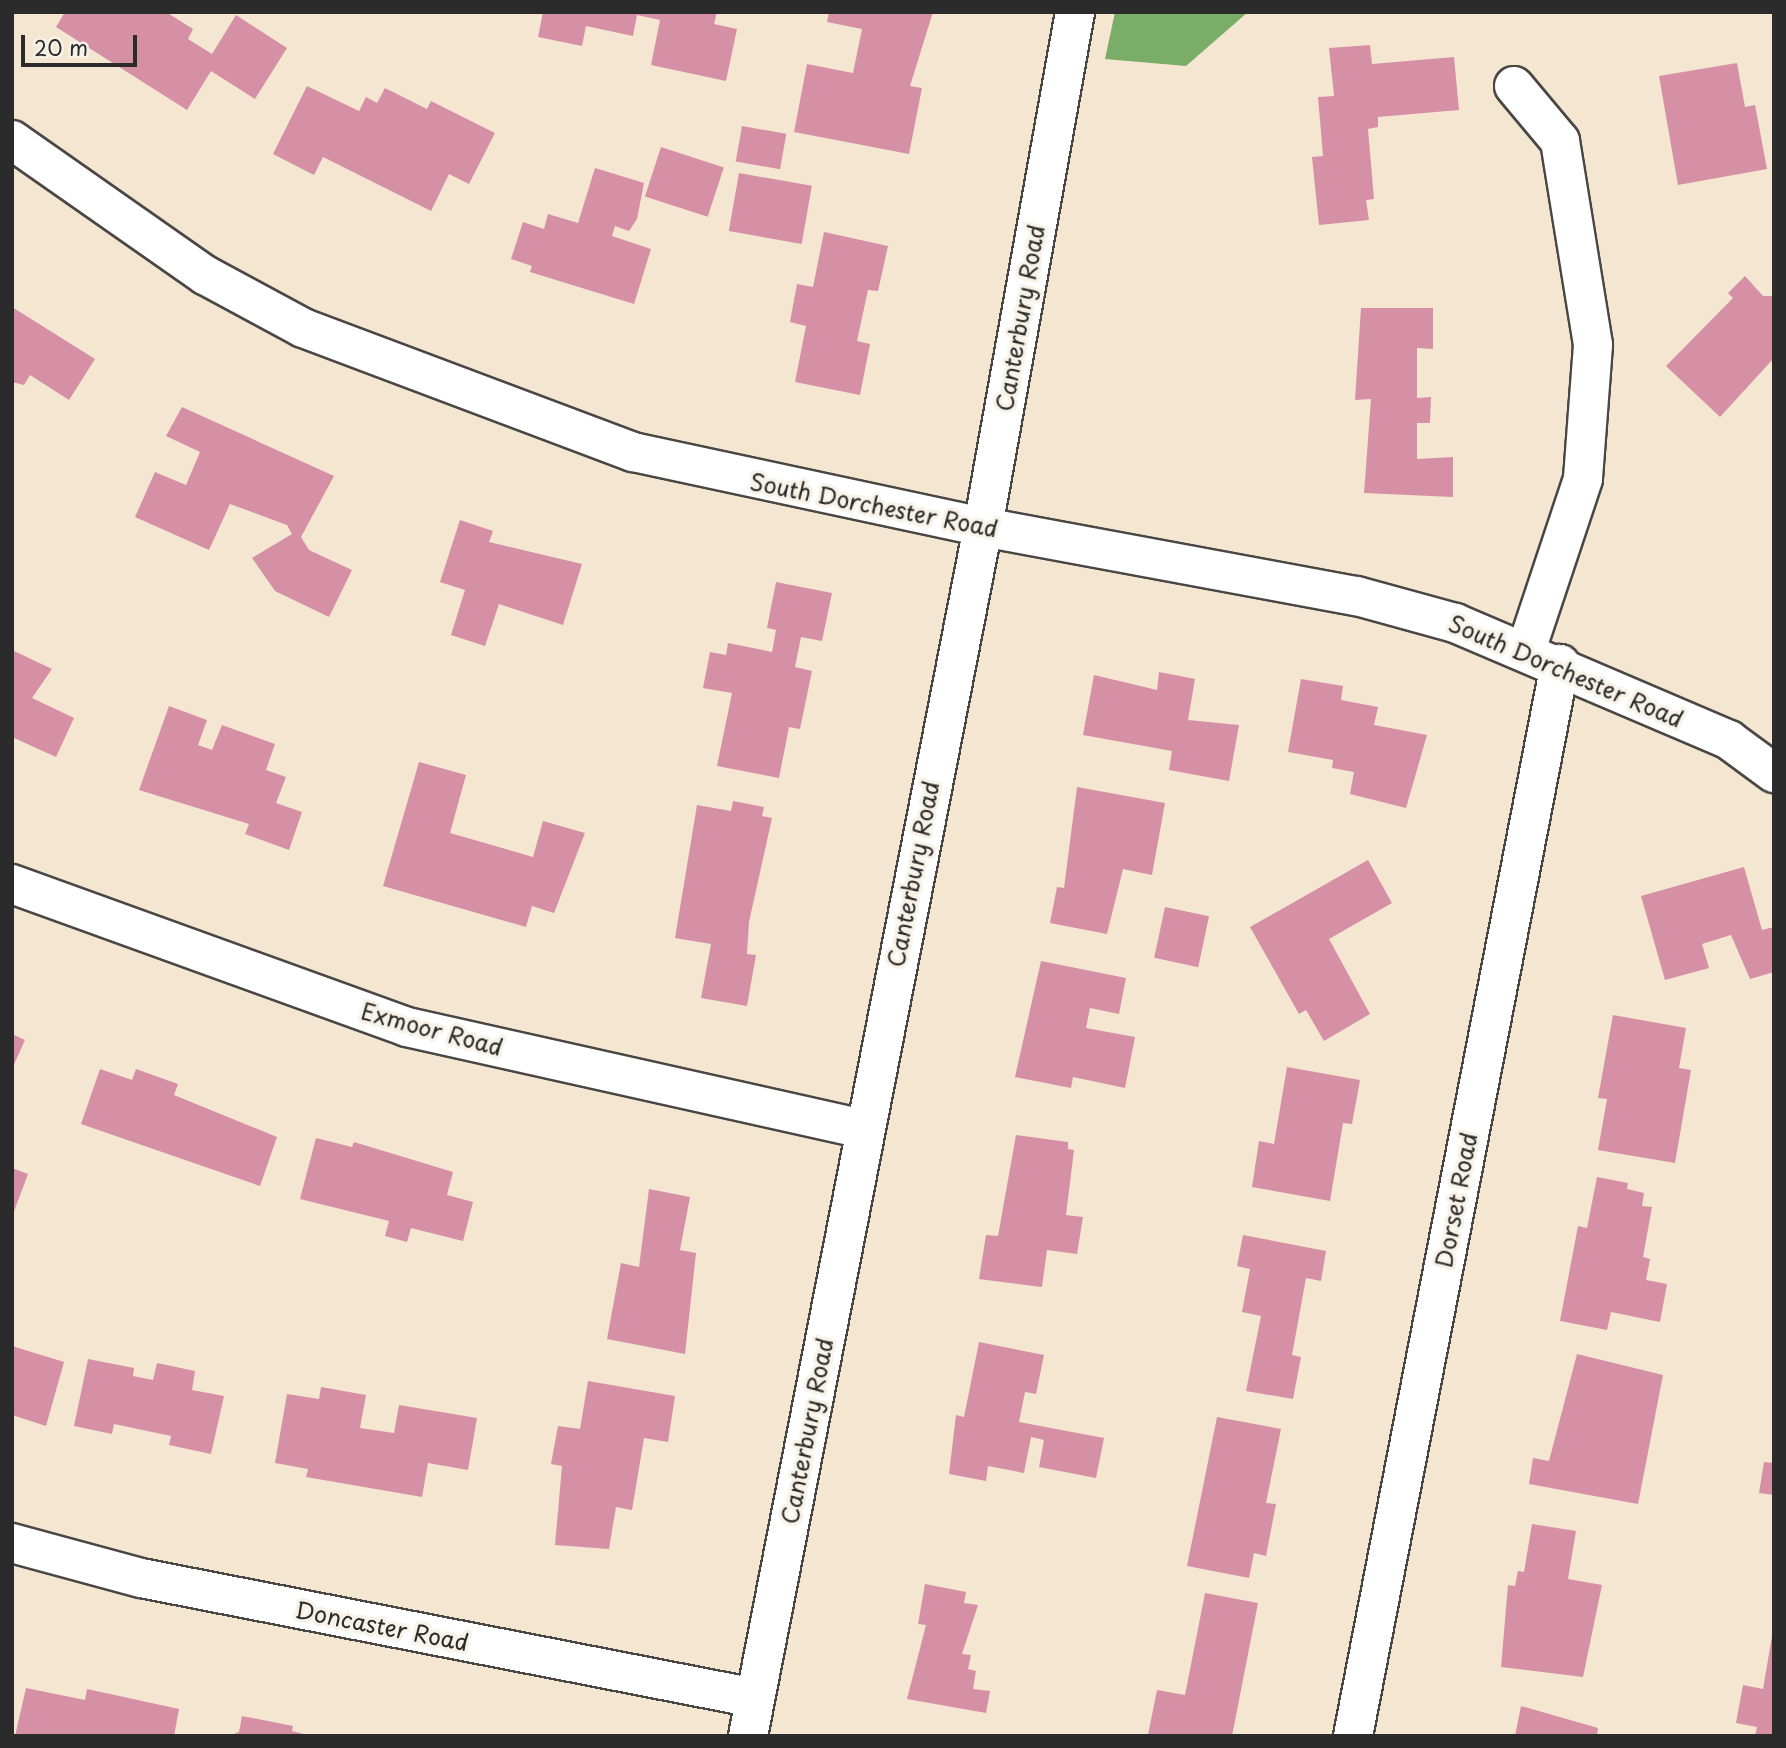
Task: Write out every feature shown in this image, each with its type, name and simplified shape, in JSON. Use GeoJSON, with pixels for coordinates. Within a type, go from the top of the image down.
{"type":"FeatureCollection","features":[{"type":"Feature","properties":{"kind":"street","name":"Canterbury Road"},"geometry":{"type":"LineString","coordinates":[[748,1736],[983,527],[1075,12]]}},
{"type":"Feature","properties":{"kind":"street","name":"Dorset Road"},"geometry":{"type":"LineString","coordinates":[[1353,1736],[1543,657],[1583,479],[1593,345],[1560,141],[1514,86]]}},
{"type":"Feature","properties":{"kind":"street","name":"South Dorchester Road"},"geometry":{"type":"LineString","coordinates":[[12,140],[205,275],[303,328],[633,452],[983,527],[1357,596],[1543,657],[1729,740],[1774,773]]}},
{"type":"Feature","properties":{"kind":"street","name":"Exmoor Road"},"geometry":{"type":"LineString","coordinates":[[12,884],[407,1027],[864,1129]]}},
{"type":"Feature","properties":{"kind":"street","name":"Doncaster Road"},"geometry":{"type":"LineString","coordinates":[[12,1543],[141,1578],[755,1698]]}},
{"type":"Feature","properties":{"kind":"green space"},"geometry":{"type":"Polygon","coordinates":[[[1115,12],[1248,12],[1186,66],[1105,59],[1115,12]]]}},
{"type":"Feature","properties":{"kind":"building"},"geometry":{"type":"Polygon","coordinates":[[[65,12],[166,12],[193,29],[188,39],[212,54],[236,15],[287,48],[255,99],[211,71],[187,110],[56,27],[65,12]]]}},
{"type":"Feature","properties":{"kind":"building"},"geometry":{"type":"Polygon","coordinates":[[[543,12],[717,12],[714,24],[737,29],[726,81],[651,65],[660,20],[637,15],[633,36],[586,26],[582,46],[538,37],[543,12]]]}},
{"type":"Feature","properties":{"kind":"building"},"geometry":{"type":"Polygon","coordinates":[[[829,12],[933,12],[910,86],[922,88],[909,154],[794,132],[807,64],[853,73],[862,29],[827,22],[829,12]]]}},
{"type":"Feature","properties":{"kind":"building"},"geometry":{"type":"Polygon","coordinates":[[[1370,45],[1372,64],[1454,57],[1459,110],[1378,117],[1378,127],[1368,129],[1374,199],[1366,200],[1369,220],[1319,225],[1312,157],[1323,156],[1318,97],[1334,96],[1329,48],[1370,45]]]}},
{"type":"Feature","properties":{"kind":"building"},"geometry":{"type":"Polygon","coordinates":[[[1737,63],[1745,107],[1755,105],[1767,169],[1678,185],[1659,76],[1737,63]]]}},
{"type":"Feature","properties":{"kind":"building"},"geometry":{"type":"Polygon","coordinates":[[[307,86],[359,111],[366,97],[377,103],[385,88],[427,109],[431,101],[495,133],[469,184],[449,174],[431,211],[323,157],[314,175],[273,154],[307,86]]]}},
{"type":"Feature","properties":{"kind":"building"},"geometry":{"type":"Polygon","coordinates":[[[742,126],[786,134],[780,169],[736,161],[742,126]]]}},
{"type":"Feature","properties":{"kind":"building"},"geometry":{"type":"Polygon","coordinates":[[[661,147],[724,167],[708,217],[645,196],[661,147]]]}},
{"type":"Feature","properties":{"kind":"building"},"geometry":{"type":"Polygon","coordinates":[[[595,168],[644,183],[637,219],[629,231],[615,226],[612,236],[651,249],[634,304],[530,272],[532,266],[511,259],[523,222],[544,229],[548,214],[578,223],[595,168]]]}},
{"type":"Feature","properties":{"kind":"building"},"geometry":{"type":"Polygon","coordinates":[[[739,173],[812,186],[802,244],[729,231],[739,173]]]}},
{"type":"Feature","properties":{"kind":"building"},"geometry":{"type":"Polygon","coordinates":[[[824,232],[888,246],[878,291],[868,290],[857,341],[870,344],[860,395],[795,382],[806,326],[790,322],[797,284],[813,287],[824,232]]]}},
{"type":"Feature","properties":{"kind":"building"},"geometry":{"type":"Polygon","coordinates":[[[1745,276],[1763,296],[1774,296],[1774,358],[1720,417],[1666,366],[1733,298],[1728,293],[1745,276]]]}},
{"type":"Feature","properties":{"kind":"building"},"geometry":{"type":"Polygon","coordinates":[[[12,307],[95,359],[69,400],[30,375],[24,385],[12,382],[12,307]]]}},
{"type":"Feature","properties":{"kind":"building"},"geometry":{"type":"Polygon","coordinates":[[[1361,308],[1433,308],[1433,349],[1417,348],[1417,398],[1431,397],[1430,423],[1417,423],[1417,459],[1453,457],[1453,497],[1364,493],[1371,399],[1355,400],[1361,308]]]}},
{"type":"Feature","properties":{"kind":"building"},"geometry":{"type":"Polygon","coordinates":[[[182,407],[334,476],[301,537],[309,550],[352,570],[329,617],[275,591],[252,558],[292,534],[287,525],[230,504],[209,550],[135,517],[155,472],[186,485],[200,452],[166,436],[182,407]]]}},
{"type":"Feature","properties":{"kind":"building"},"geometry":{"type":"Polygon","coordinates":[[[460,520],[493,531],[489,542],[582,564],[563,625],[499,604],[485,646],[451,635],[465,590],[440,582],[460,520]]]}},
{"type":"Feature","properties":{"kind":"building"},"geometry":{"type":"Polygon","coordinates":[[[776,582],[832,593],[822,641],[801,637],[795,667],[812,671],[800,729],[789,727],[779,778],[717,766],[732,693],[703,688],[710,652],[726,655],[728,643],[772,652],[776,630],[767,628],[776,582]]]}},
{"type":"Feature","properties":{"kind":"building"},"geometry":{"type":"Polygon","coordinates":[[[12,650],[52,669],[32,698],[74,718],[56,757],[14,738],[12,650]]]}},
{"type":"Feature","properties":{"kind":"building"},"geometry":{"type":"Polygon","coordinates":[[[1159,672],[1195,679],[1188,720],[1239,725],[1229,781],[1169,770],[1172,751],[1083,735],[1094,675],[1157,690],[1159,672]]]}},
{"type":"Feature","properties":{"kind":"building"},"geometry":{"type":"Polygon","coordinates":[[[1301,679],[1343,686],[1341,700],[1378,707],[1374,725],[1427,735],[1406,808],[1350,794],[1354,772],[1332,768],[1333,760],[1288,752],[1301,679]]]}},
{"type":"Feature","properties":{"kind":"building"},"geometry":{"type":"Polygon","coordinates":[[[169,706],[207,720],[198,745],[212,750],[222,725],[275,744],[266,770],[286,777],[276,803],[302,812],[289,850],[245,834],[249,824],[139,790],[169,706]]]}},
{"type":"Feature","properties":{"kind":"building"},"geometry":{"type":"Polygon","coordinates":[[[419,762],[466,775],[450,833],[533,857],[543,821],[585,833],[554,913],[532,906],[526,927],[383,886],[419,762]]]}},
{"type":"Feature","properties":{"kind":"building"},"geometry":{"type":"Polygon","coordinates":[[[1077,787],[1165,803],[1152,875],[1123,869],[1107,934],[1050,923],[1057,887],[1064,888],[1077,787]]]}},
{"type":"Feature","properties":{"kind":"building"},"geometry":{"type":"Polygon","coordinates":[[[733,801],[764,807],[762,816],[772,818],[749,922],[747,954],[756,955],[747,1006],[701,998],[711,944],[675,938],[697,805],[731,811],[733,801]]]}},
{"type":"Feature","properties":{"kind":"building"},"geometry":{"type":"Polygon","coordinates":[[[1368,860],[1392,903],[1329,939],[1370,1014],[1324,1041],[1306,1010],[1299,1014],[1250,927],[1368,860]]]}},
{"type":"Feature","properties":{"kind":"building"},"geometry":{"type":"Polygon","coordinates":[[[1744,867],[1762,930],[1774,927],[1774,972],[1750,979],[1731,935],[1702,944],[1709,968],[1665,980],[1641,896],[1744,867]]]}},
{"type":"Feature","properties":{"kind":"building"},"geometry":{"type":"Polygon","coordinates":[[[1165,907],[1209,916],[1198,967],[1154,958],[1165,907]]]}},
{"type":"Feature","properties":{"kind":"building"},"geometry":{"type":"Polygon","coordinates":[[[1041,961],[1126,978],[1119,1014],[1090,1008],[1086,1028],[1135,1037],[1125,1088],[1073,1077],[1071,1088],[1015,1077],[1041,961]]]}},
{"type":"Feature","properties":{"kind":"building"},"geometry":{"type":"Polygon","coordinates":[[[1613,1015],[1686,1028],[1679,1068],[1691,1070],[1675,1163],[1598,1150],[1607,1099],[1598,1098],[1613,1015]]]}},
{"type":"Feature","properties":{"kind":"building"},"geometry":{"type":"Polygon","coordinates":[[[12,1034],[25,1040],[12,1069],[12,1034]]]}},
{"type":"Feature","properties":{"kind":"building"},"geometry":{"type":"Polygon","coordinates":[[[1287,1067],[1360,1080],[1352,1124],[1343,1123],[1330,1201],[1252,1187],[1259,1141],[1274,1144],[1287,1067]]]}},
{"type":"Feature","properties":{"kind":"building"},"geometry":{"type":"Polygon","coordinates":[[[100,1069],[132,1080],[136,1069],[178,1084],[174,1095],[277,1137],[260,1186],[81,1124],[100,1069]]]}},
{"type":"Feature","properties":{"kind":"building"},"geometry":{"type":"Polygon","coordinates":[[[1016,1135],[1068,1142],[1068,1149],[1074,1150],[1066,1215],[1083,1217],[1077,1254],[1047,1250],[1042,1287],[979,1279],[986,1235],[998,1236],[1016,1135]]]}},
{"type":"Feature","properties":{"kind":"building"},"geometry":{"type":"Polygon","coordinates":[[[316,1138],[352,1147],[354,1142],[453,1172],[447,1195],[473,1202],[463,1241],[411,1228],[407,1242],[385,1236],[389,1221],[300,1199],[316,1138]]]}},
{"type":"Feature","properties":{"kind":"building"},"geometry":{"type":"Polygon","coordinates":[[[12,1168],[28,1174],[13,1214],[12,1214],[12,1168]]]}},
{"type":"Feature","properties":{"kind":"building"},"geometry":{"type":"Polygon","coordinates":[[[1597,1177],[1628,1183],[1627,1189],[1644,1193],[1642,1206],[1652,1207],[1643,1257],[1650,1259],[1646,1280],[1667,1284],[1660,1322],[1611,1312],[1607,1330],[1560,1321],[1578,1226],[1587,1228],[1597,1177]]]}},
{"type":"Feature","properties":{"kind":"building"},"geometry":{"type":"Polygon","coordinates":[[[649,1189],[690,1197],[680,1250],[696,1253],[685,1354],[607,1339],[621,1263],[639,1267],[649,1189]]]}},
{"type":"Feature","properties":{"kind":"building"},"geometry":{"type":"Polygon","coordinates":[[[1243,1235],[1326,1251],[1321,1281],[1306,1278],[1292,1355],[1301,1357],[1293,1399],[1246,1391],[1261,1316],[1242,1312],[1250,1269],[1237,1266],[1243,1235]]]}},
{"type":"Feature","properties":{"kind":"building"},"geometry":{"type":"Polygon","coordinates":[[[979,1342],[1044,1355],[1036,1394],[1025,1392],[1019,1422],[1104,1438],[1096,1478],[1039,1467],[1044,1440],[1031,1437],[1024,1473],[988,1466],[986,1481],[949,1474],[956,1415],[964,1417],[979,1342]]]}},
{"type":"Feature","properties":{"kind":"building"},"geometry":{"type":"Polygon","coordinates":[[[12,1346],[64,1362],[46,1426],[12,1415],[12,1346]]]}},
{"type":"Feature","properties":{"kind":"building"},"geometry":{"type":"Polygon","coordinates":[[[1577,1354],[1663,1375],[1638,1504],[1529,1484],[1533,1458],[1549,1461],[1577,1354]]]}},
{"type":"Feature","properties":{"kind":"building"},"geometry":{"type":"Polygon","coordinates":[[[88,1359],[134,1368],[133,1376],[153,1380],[157,1363],[195,1371],[192,1390],[224,1396],[211,1454],[169,1445],[171,1436],[114,1424],[112,1434],[74,1426],[88,1359]]]}},
{"type":"Feature","properties":{"kind":"building"},"geometry":{"type":"Polygon","coordinates":[[[588,1381],[675,1396],[668,1442],[644,1438],[632,1510],[616,1507],[609,1549],[555,1545],[562,1466],[551,1464],[558,1426],[580,1429],[588,1381]]]}},
{"type":"Feature","properties":{"kind":"building"},"geometry":{"type":"Polygon","coordinates":[[[321,1387],[366,1395],[360,1428],[394,1433],[399,1405],[477,1418],[468,1470],[428,1463],[422,1497],[306,1477],[308,1469],[275,1463],[287,1394],[319,1399],[321,1387]]]}},
{"type":"Feature","properties":{"kind":"building"},"geometry":{"type":"Polygon","coordinates":[[[1217,1417],[1281,1429],[1266,1503],[1276,1504],[1266,1556],[1254,1553],[1249,1578],[1187,1566],[1217,1417]]]}},
{"type":"Feature","properties":{"kind":"building"},"geometry":{"type":"Polygon","coordinates":[[[1764,1462],[1774,1463],[1774,1495],[1759,1493],[1764,1462]]]}},
{"type":"Feature","properties":{"kind":"building"},"geometry":{"type":"Polygon","coordinates":[[[1532,1524],[1576,1531],[1568,1579],[1602,1585],[1583,1677],[1501,1667],[1508,1585],[1515,1586],[1518,1571],[1524,1572],[1532,1524]]]}},
{"type":"Feature","properties":{"kind":"building"},"geometry":{"type":"Polygon","coordinates":[[[925,1584],[966,1592],[964,1603],[978,1605],[962,1654],[971,1655],[968,1669],[976,1671],[973,1689],[990,1691],[986,1713],[907,1699],[926,1625],[918,1624],[925,1584]]]}},
{"type":"Feature","properties":{"kind":"building"},"geometry":{"type":"Polygon","coordinates":[[[1205,1593],[1258,1603],[1232,1736],[1148,1735],[1157,1690],[1185,1695],[1205,1593]]]}},
{"type":"Feature","properties":{"kind":"building"},"geometry":{"type":"Polygon","coordinates":[[[1772,1636],[1774,1736],[1755,1736],[1757,1727],[1736,1723],[1743,1685],[1763,1689],[1772,1636]]]}},
{"type":"Feature","properties":{"kind":"building"},"geometry":{"type":"Polygon","coordinates":[[[26,1688],[85,1700],[87,1689],[179,1709],[174,1736],[15,1736],[26,1688]]]}},
{"type":"Feature","properties":{"kind":"building"},"geometry":{"type":"Polygon","coordinates":[[[1521,1706],[1598,1728],[1597,1736],[1515,1736],[1521,1706]]]}},
{"type":"Feature","properties":{"kind":"building"},"geometry":{"type":"Polygon","coordinates":[[[242,1716],[293,1726],[292,1731],[311,1736],[229,1736],[239,1732],[242,1716]]]}}]}
